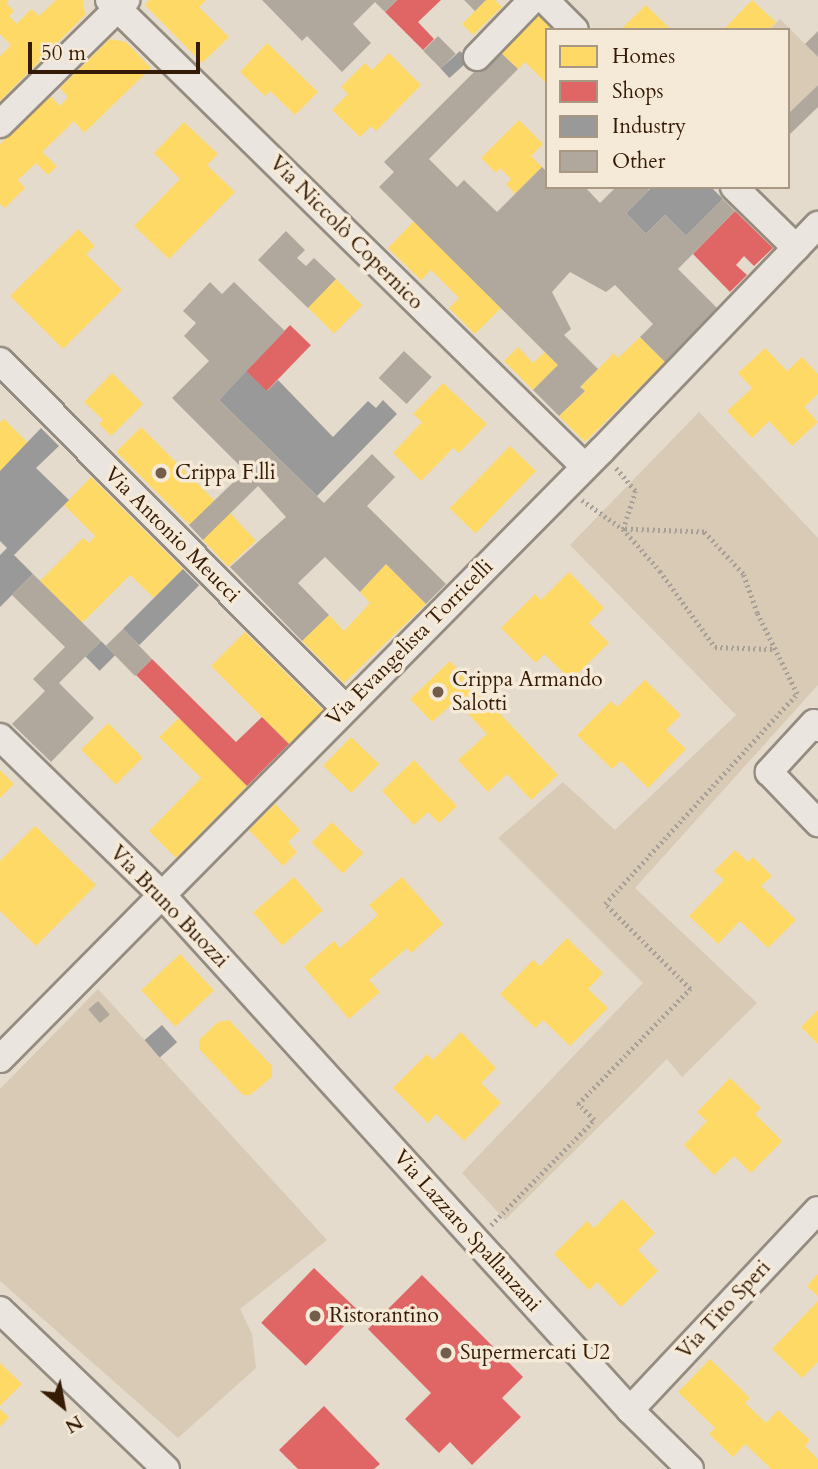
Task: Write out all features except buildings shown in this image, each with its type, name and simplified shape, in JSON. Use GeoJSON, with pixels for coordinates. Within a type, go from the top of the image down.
{"type":"FeatureCollection","features":[{"type":"Feature","properties":{"kind":"street"},"geometry":{"type":"LineString","coordinates":[[477,57],[532,0]]}},
{"type":"Feature","properties":{"kind":"street"},"geometry":{"type":"LineString","coordinates":[[545,0],[573,28]]}},
{"type":"Feature","properties":{"kind":"street"},"geometry":{"type":"LineString","coordinates":[[0,124],[118,3]]}},
{"type":"Feature","properties":{"kind":"street","name":"Via Niccolò Copernico"},"geometry":{"type":"LineString","coordinates":[[118,3],[593,458]]}},
{"type":"Feature","properties":{"kind":"street"},"geometry":{"type":"LineString","coordinates":[[736,189],[796,248]]}},
{"type":"Feature","properties":{"kind":"street","name":"Via Evangelista Torricelli"},"geometry":{"type":"LineString","coordinates":[[0,1059],[593,458],[818,225]]}},
{"type":"Feature","properties":{"kind":"street","name":"Via Antonio Meucci"},"geometry":{"type":"LineString","coordinates":[[0,361],[345,708]]}},
{"type":"Feature","properties":{"kind":"street"},"geometry":{"type":"LineString","coordinates":[[818,728],[814,723],[769,772],[818,823]]}},
{"type":"Feature","properties":{"kind":"street","name":"Via Bruno Buozzi"},"geometry":{"type":"LineString","coordinates":[[0,737],[162,895],[332,1083]]}},
{"type":"Feature","properties":{"kind":"street","name":"Via Lazzaro Spallanzani"},"geometry":{"type":"LineString","coordinates":[[332,1083],[630,1410],[690,1469]]}},
{"type":"Feature","properties":{"kind":"street","name":"Via Tito Speri"},"geometry":{"type":"LineString","coordinates":[[630,1410],[818,1210]]}},
{"type":"Feature","properties":{"kind":"street"},"geometry":{"type":"LineString","coordinates":[[0,1310],[166,1469]]}},
{"type":"Feature","properties":{"kind":"path"},"geometry":{"type":"LineString","coordinates":[[593,458],[635,491],[623,529]]}},
{"type":"Feature","properties":{"kind":"path"},"geometry":{"type":"LineString","coordinates":[[476,1241],[594,1120],[578,1104],[690,989],[605,904],[797,694],[773,649],[743,574],[704,532],[623,529]]}},
{"type":"Feature","properties":{"kind":"path"},"geometry":{"type":"LineString","coordinates":[[623,529],[660,571],[715,647],[773,649]]}},
{"type":"Feature","properties":{"kind":"shaded area"},"geometry":{"type":"Polygon","coordinates":[[[780,19],[789,28],[771,28],[780,19]]]}},
{"type":"Feature","properties":{"kind":"shaded area"},"geometry":{"type":"Polygon","coordinates":[[[790,29],[818,57],[818,85],[790,112],[790,29]]]}},
{"type":"Feature","properties":{"kind":"shaded area"},"geometry":{"type":"Polygon","coordinates":[[[699,412],[818,538],[818,685],[635,888],[757,1003],[682,1077],[667,1059],[505,1220],[462,1173],[643,983],[498,838],[563,782],[615,830],[736,715],[570,545],[699,412]]]}},
{"type":"Feature","properties":{"kind":"shaded area"},"geometry":{"type":"Polygon","coordinates":[[[98,989],[327,1240],[240,1309],[252,1334],[256,1368],[178,1438],[0,1281],[0,1089],[98,989]]]}},
{"type":"Feature","properties":{"kind":"place","name":"Crippa F.lli"},"geometry":{"type":"Point","coordinates":[161,473]}},
{"type":"Feature","properties":{"kind":"place","name":"Crippa Armando Salotti"},"geometry":{"type":"Point","coordinates":[438,692]}},
{"type":"Feature","properties":{"kind":"place","name":"Ristorantino"},"geometry":{"type":"Point","coordinates":[315,1316]}},
{"type":"Feature","properties":{"kind":"place","name":"Supermercati U2"},"geometry":{"type":"Point","coordinates":[446,1353]}}]}
